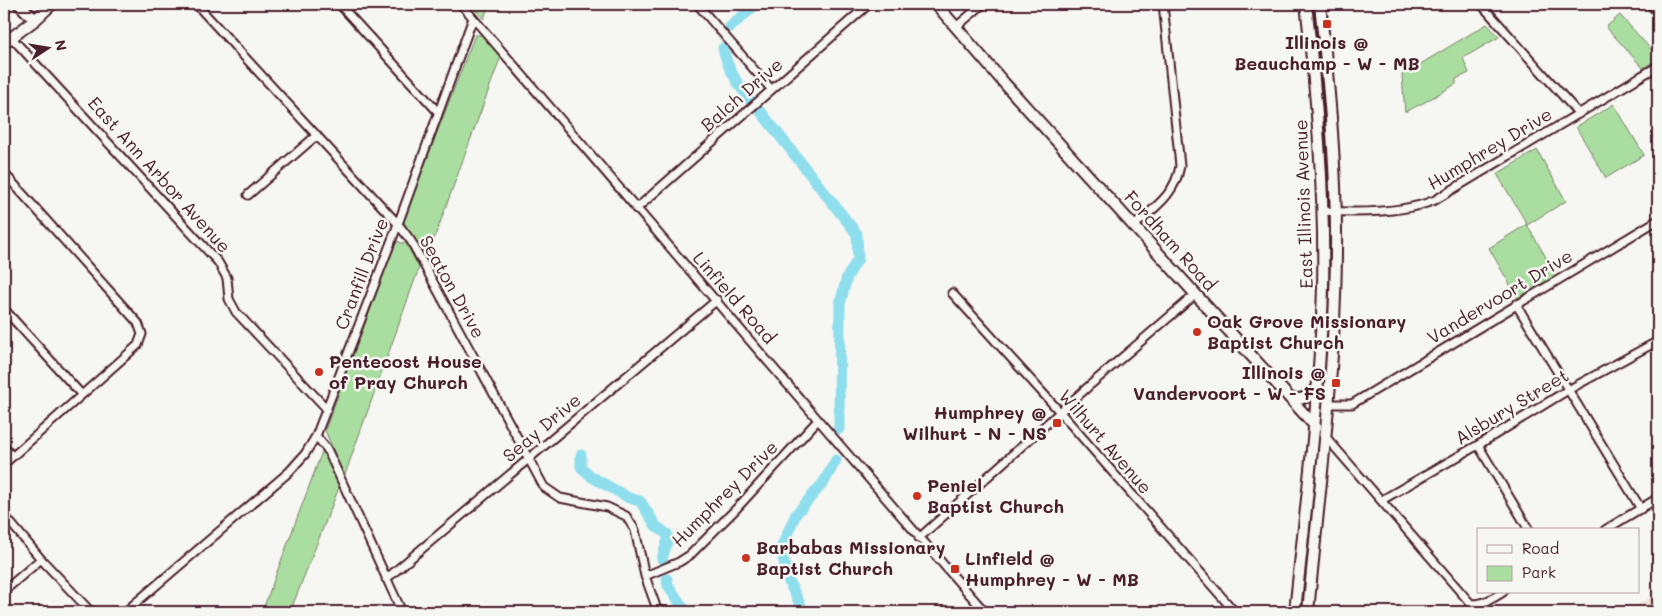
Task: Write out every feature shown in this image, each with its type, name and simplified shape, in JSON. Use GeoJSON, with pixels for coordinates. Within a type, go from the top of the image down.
{"type":"FeatureCollection","features":[{"type":"Feature","properties":{"kind":"main road"},"geometry":{"type":"LineString","coordinates":[[19,4],[35,20]]}},
{"type":"Feature","properties":{"kind":"main road"},"geometry":{"type":"LineString","coordinates":[[8,40],[35,20],[52,4]]}},
{"type":"Feature","properties":{"kind":"main road","name":"Fordham Road"},"geometry":{"type":"LineString","coordinates":[[936,4],[1005,84],[1325,436]]}},
{"type":"Feature","properties":{"kind":"main road","name":"East Illinois Avenue"},"geometry":{"type":"LineString","coordinates":[[1295,612],[1314,425],[1322,310],[1320,138],[1306,4]]}},
{"type":"Feature","properties":{"kind":"main road","name":"East Illinois Avenue"},"geometry":{"type":"LineString","coordinates":[[1308,612],[1335,311],[1333,135],[1320,4]]}},
{"type":"Feature","properties":{"kind":"main road"},"geometry":{"type":"LineString","coordinates":[[1322,310],[1335,311]]}},
{"type":"Feature","properties":{"kind":"main road"},"geometry":{"type":"LineString","coordinates":[[1291,399],[1298,400],[1309,396],[1317,388]]}},
{"type":"Feature","properties":{"kind":"street","name":"Seaton Drive"},"geometry":{"type":"LineString","coordinates":[[196,4],[398,224],[411,242],[544,488],[560,498],[607,507],[626,516],[635,530],[645,576],[658,612]]}},
{"type":"Feature","properties":{"kind":"street","name":"Linfield Road"},"geometry":{"type":"LineString","coordinates":[[461,4],[636,209],[717,300],[919,538],[985,612]]}},
{"type":"Feature","properties":{"kind":"street"},"geometry":{"type":"LineString","coordinates":[[697,4],[771,89]]}},
{"type":"Feature","properties":{"kind":"street","name":"Balch Drive"},"geometry":{"type":"LineString","coordinates":[[636,209],[869,4]]}},
{"type":"Feature","properties":{"kind":"street"},"geometry":{"type":"LineString","coordinates":[[956,27],[983,4]]}},
{"type":"Feature","properties":{"kind":"street"},"geometry":{"type":"LineString","coordinates":[[1134,226],[1174,188],[1180,166],[1163,4]]}},
{"type":"Feature","properties":{"kind":"street"},"geometry":{"type":"LineString","coordinates":[[1481,4],[1579,114]]}},
{"type":"Feature","properties":{"kind":"street"},"geometry":{"type":"LineString","coordinates":[[1650,4],[1658,13]]}},
{"type":"Feature","properties":{"kind":"street"},"geometry":{"type":"LineString","coordinates":[[341,6],[438,112]]}},
{"type":"Feature","properties":{"kind":"street","name":"Cranfill Drive"},"geometry":{"type":"LineString","coordinates":[[125,612],[288,472],[305,454],[316,436],[398,224],[473,18]]}},
{"type":"Feature","properties":{"kind":"street","name":"East Ann Arbor Avenue"},"geometry":{"type":"LineString","coordinates":[[8,40],[218,262],[227,278],[232,306],[327,409]]}},
{"type":"Feature","properties":{"kind":"street","name":"Humphrey Drive"},"geometry":{"type":"LineString","coordinates":[[1322,211],[1406,209],[1428,203],[1453,191],[1658,66]]}},
{"type":"Feature","properties":{"kind":"street"},"geometry":{"type":"LineString","coordinates":[[248,195],[317,135]]}},
{"type":"Feature","properties":{"kind":"street"},"geometry":{"type":"LineString","coordinates":[[4,173],[138,323],[142,334],[138,345],[4,464]]}},
{"type":"Feature","properties":{"kind":"street","name":"Vandervoort Drive"},"geometry":{"type":"LineString","coordinates":[[1328,404],[1352,404],[1658,220]]}},
{"type":"Feature","properties":{"kind":"street","name":"Wilhurt Avenue"},"geometry":{"type":"LineString","coordinates":[[952,293],[1060,412],[1235,612]]}},
{"type":"Feature","properties":{"kind":"street"},"geometry":{"type":"LineString","coordinates":[[919,538],[1196,294]]}},
{"type":"Feature","properties":{"kind":"street","name":"Seay Drive"},"geometry":{"type":"LineString","coordinates":[[386,579],[717,300]]}},
{"type":"Feature","properties":{"kind":"street"},"geometry":{"type":"LineString","coordinates":[[1516,304],[1641,509]]}},
{"type":"Feature","properties":{"kind":"street"},"geometry":{"type":"LineString","coordinates":[[4,309],[81,394]]}},
{"type":"Feature","properties":{"kind":"street","name":"Alsbury Street"},"geometry":{"type":"LineString","coordinates":[[1382,500],[1478,445],[1568,390],[1658,341]]}},
{"type":"Feature","properties":{"kind":"street","name":"Humphrey Drive"},"geometry":{"type":"LineString","coordinates":[[645,576],[679,562],[690,555],[736,509],[818,420]]}},
{"type":"Feature","properties":{"kind":"street"},"geometry":{"type":"LineString","coordinates":[[316,436],[327,450],[402,612]]}},
{"type":"Feature","properties":{"kind":"street","name":"Fordham Road"},"geometry":{"type":"LineString","coordinates":[[1325,436],[1478,612]]}},
{"type":"Feature","properties":{"kind":"street"},"geometry":{"type":"LineString","coordinates":[[1478,445],[1528,528]]}},
{"type":"Feature","properties":{"kind":"street"},"geometry":{"type":"LineString","coordinates":[[4,447],[12,456]]}},
{"type":"Feature","properties":{"kind":"street"},"geometry":{"type":"LineString","coordinates":[[1608,528],[1658,498]]}},
{"type":"Feature","properties":{"kind":"street"},"geometry":{"type":"LineString","coordinates":[[4,515],[41,559],[91,612]]}},
{"type":"Feature","properties":{"kind":"street"},"geometry":{"type":"LineString","coordinates":[[4,591],[41,559]]}},
{"type":"Feature","properties":{"kind":"street"},"geometry":{"type":"LineString","coordinates":[[1471,604],[1488,602],[1500,594]]}},
{"type":"Feature","properties":{"kind":"shaded area"},"geometry":{"type":"Polygon","coordinates":[[[1658,593],[1658,612],[1627,612],[1658,593]]]}},
{"type":"Feature","properties":{"kind":"green space"},"geometry":{"type":"Polygon","coordinates":[[[470,4],[489,4],[484,19],[470,4]]]}},
{"type":"Feature","properties":{"kind":"green space"},"geometry":{"type":"Polygon","coordinates":[[[1620,15],[1658,59],[1643,68],[1606,27],[1620,15]]]}},
{"type":"Feature","properties":{"kind":"green space"},"geometry":{"type":"Polygon","coordinates":[[[1487,24],[1499,37],[1463,58],[1469,73],[1456,79],[1456,84],[1405,112],[1402,75],[1487,24]]]}},
{"type":"Feature","properties":{"kind":"green space"},"geometry":{"type":"Polygon","coordinates":[[[475,35],[483,35],[501,56],[426,261],[403,220],[475,35]]]}},
{"type":"Feature","properties":{"kind":"green space"},"geometry":{"type":"Polygon","coordinates":[[[1614,104],[1644,155],[1606,178],[1576,127],[1614,104]]]}},
{"type":"Feature","properties":{"kind":"green space"},"geometry":{"type":"Polygon","coordinates":[[[1537,150],[1566,201],[1527,225],[1557,276],[1518,299],[1489,248],[1527,224],[1497,174],[1537,150]]]}},
{"type":"Feature","properties":{"kind":"green space"},"geometry":{"type":"Polygon","coordinates":[[[399,241],[400,243],[406,243],[419,268],[344,477],[325,430],[395,244],[399,241]]]}},
{"type":"Feature","properties":{"kind":"green space"},"geometry":{"type":"Polygon","coordinates":[[[323,449],[340,485],[290,612],[262,612],[323,449]]]}},
{"type":"Feature","properties":{"kind":"waterway"},"geometry":{"type":"LineString","coordinates":[[730,27],[754,4]]}},
{"type":"Feature","properties":{"kind":"waterway"},"geometry":{"type":"LineString","coordinates":[[723,48],[734,76],[750,100]]}},
{"type":"Feature","properties":{"kind":"waterway"},"geometry":{"type":"LineString","coordinates":[[761,112],[857,234],[858,259],[847,277],[840,304],[839,429]]}},
{"type":"Feature","properties":{"kind":"waterway"},"geometry":{"type":"LineString","coordinates":[[581,455],[581,467],[592,477],[629,498],[640,501],[656,526],[667,534],[668,539],[662,559]]}},
{"type":"Feature","properties":{"kind":"waterway"},"geometry":{"type":"LineString","coordinates":[[804,612],[788,580],[781,548],[796,514],[824,482],[836,460]]}},
{"type":"Feature","properties":{"kind":"waterway"},"geometry":{"type":"LineString","coordinates":[[667,579],[668,585],[686,612]]}},
{"type":"Feature","properties":{"kind":"railway"},"geometry":{"type":"LineString","coordinates":[[1649,612],[1658,607]]}},
{"type":"Feature","properties":{"kind":"place","name":"Illinois @ Beauchamp - W - MB"},"geometry":{"type":"Point","coordinates":[1327,24]}},
{"type":"Feature","properties":{"kind":"place","name":"Oak Grove Missionary Baptist Church"},"geometry":{"type":"Point","coordinates":[1197,332]}},
{"type":"Feature","properties":{"kind":"place","name":"Pentecost House of Pray Church"},"geometry":{"type":"Point","coordinates":[319,372]}},
{"type":"Feature","properties":{"kind":"place","name":"Illinois @ Vandervoort - W - FS"},"geometry":{"type":"Point","coordinates":[1336,383]}},
{"type":"Feature","properties":{"kind":"place","name":"Humphrey @ Wilhurt - N - NS"},"geometry":{"type":"Point","coordinates":[1057,423]}},
{"type":"Feature","properties":{"kind":"place","name":"Peniel Baptist Church"},"geometry":{"type":"Point","coordinates":[917,496]}},
{"type":"Feature","properties":{"kind":"place","name":"Barbabas Missionary Baptist Church"},"geometry":{"type":"Point","coordinates":[746,558]}},
{"type":"Feature","properties":{"kind":"place","name":"Linfield @ Humphrey - W - MB"},"geometry":{"type":"Point","coordinates":[955,569]}}]}
